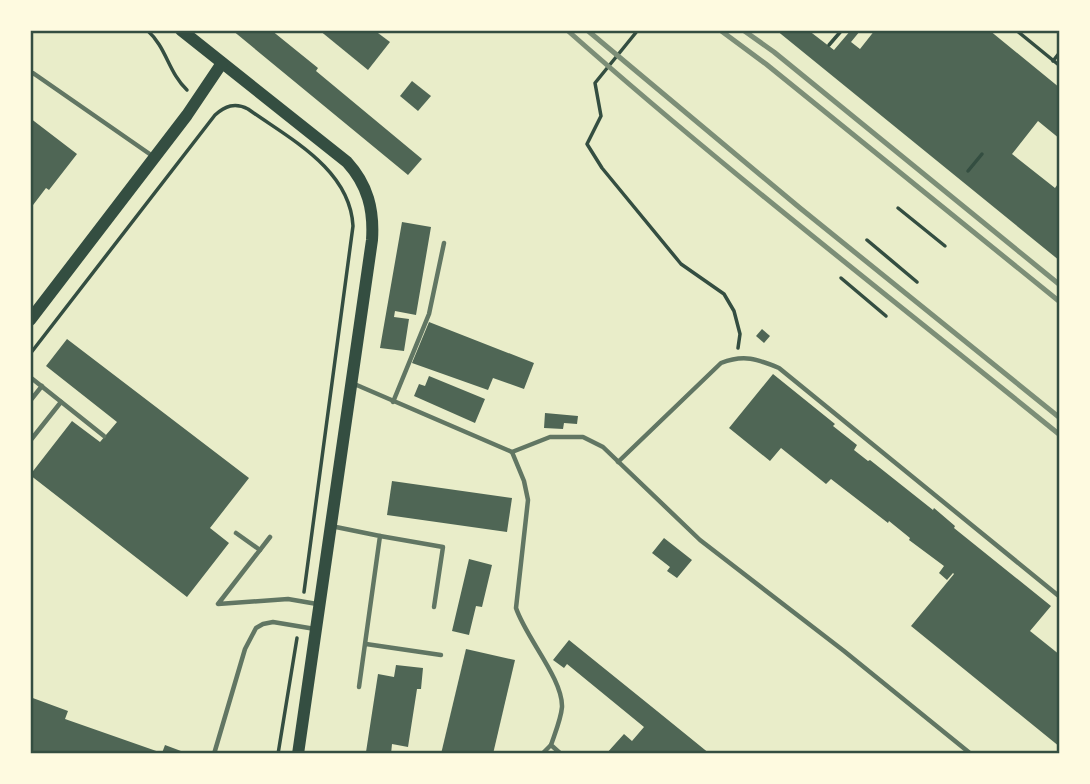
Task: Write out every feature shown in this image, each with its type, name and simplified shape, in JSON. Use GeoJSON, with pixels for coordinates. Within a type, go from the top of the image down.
{"type":"FeatureCollection","features":[{"type":"Feature","properties":{"kind":"main road"},"geometry":{"type":"LineString","coordinates":[[181,30],[347,162],[366,189],[373,217],[372,240],[298,754]]}},
{"type":"Feature","properties":{"kind":"main road"},"geometry":{"type":"LineString","coordinates":[[30,320],[155,158],[222,63]]}},
{"type":"Feature","properties":{"kind":"lane"},"geometry":{"type":"LineString","coordinates":[[30,77],[33,73],[155,158]]}},
{"type":"Feature","properties":{"kind":"lane"},"geometry":{"type":"LineString","coordinates":[[393,402],[429,314],[444,243]]}},
{"type":"Feature","properties":{"kind":"lane"},"geometry":{"type":"LineString","coordinates":[[618,462],[721,363],[736,357],[754,357],[779,368],[1060,597]]}},
{"type":"Feature","properties":{"kind":"lane"},"geometry":{"type":"LineString","coordinates":[[30,377],[104,436]]}},
{"type":"Feature","properties":{"kind":"lane"},"geometry":{"type":"LineString","coordinates":[[351,383],[512,452],[550,437],[583,437],[603,447],[700,540],[844,651],[971,754]]}},
{"type":"Feature","properties":{"kind":"lane"},"geometry":{"type":"LineString","coordinates":[[30,401],[42,387]]}},
{"type":"Feature","properties":{"kind":"lane"},"geometry":{"type":"LineString","coordinates":[[30,441],[61,402]]}},
{"type":"Feature","properties":{"kind":"lane"},"geometry":{"type":"LineString","coordinates":[[512,452],[524,481],[528,500],[516,608],[520,621],[557,683],[561,696],[562,710],[551,745],[542,754]]}},
{"type":"Feature","properties":{"kind":"lane"},"geometry":{"type":"LineString","coordinates":[[330,526],[443,547],[435,607]]}},
{"type":"Feature","properties":{"kind":"lane"},"geometry":{"type":"LineString","coordinates":[[236,533],[260,550]]}},
{"type":"Feature","properties":{"kind":"lane"},"geometry":{"type":"LineString","coordinates":[[359,687],[380,536]]}},
{"type":"Feature","properties":{"kind":"lane"},"geometry":{"type":"LineString","coordinates":[[270,537],[218,604],[288,599],[319,604]]}},
{"type":"Feature","properties":{"kind":"lane"},"geometry":{"type":"LineString","coordinates":[[214,754],[250,636],[263,624],[273,622],[316,629]]}},
{"type":"Feature","properties":{"kind":"lane"},"geometry":{"type":"LineString","coordinates":[[365,644],[441,655]]}},
{"type":"Feature","properties":{"kind":"lane"},"geometry":{"type":"LineString","coordinates":[[551,745],[561,754]]}},
{"type":"Feature","properties":{"kind":"path"},"geometry":{"type":"LineString","coordinates":[[147,30],[159,41],[180,82],[197,99]]}},
{"type":"Feature","properties":{"kind":"path"},"geometry":{"type":"LineString","coordinates":[[638,30],[595,83],[601,116],[587,144],[602,167],[681,264],[724,294],[734,311],[740,334],[736,357]]}},
{"type":"Feature","properties":{"kind":"path"},"geometry":{"type":"LineString","coordinates":[[829,45],[842,30]]}},
{"type":"Feature","properties":{"kind":"path"},"geometry":{"type":"LineString","coordinates":[[1016,30],[1060,66]]}},
{"type":"Feature","properties":{"kind":"path"},"geometry":{"type":"LineString","coordinates":[[1053,61],[1060,52]]}},
{"type":"Feature","properties":{"kind":"path"},"geometry":{"type":"LineString","coordinates":[[30,354],[215,115],[224,107],[234,105],[248,109],[334,174],[349,201],[352,226],[303,601]]}},
{"type":"Feature","properties":{"kind":"path"},"geometry":{"type":"LineString","coordinates":[[968,171],[982,154]]}},
{"type":"Feature","properties":{"kind":"path"},"geometry":{"type":"LineString","coordinates":[[898,208],[944,246]]}},
{"type":"Feature","properties":{"kind":"path"},"geometry":{"type":"LineString","coordinates":[[867,240],[917,282]]}},
{"type":"Feature","properties":{"kind":"path"},"geometry":{"type":"LineString","coordinates":[[841,278],[886,316]]}},
{"type":"Feature","properties":{"kind":"path"},"geometry":{"type":"LineString","coordinates":[[278,754],[299,626]]}},
{"type":"Feature","properties":{"kind":"building"},"geometry":{"type":"Polygon","coordinates":[[[232,30],[271,30],[422,159],[408,175],[232,30]]]}},
{"type":"Feature","properties":{"kind":"building"},"geometry":{"type":"Polygon","coordinates":[[[319,30],[374,30],[390,42],[368,70],[319,30]]]}},
{"type":"Feature","properties":{"kind":"building"},"geometry":{"type":"Polygon","coordinates":[[[776,30],[808,30],[834,50],[851,30],[860,31],[851,42],[860,49],[875,30],[989,30],[1060,88],[1060,139],[1038,121],[1012,154],[1055,188],[1060,181],[1060,261],[776,30]]]}},
{"type":"Feature","properties":{"kind":"building"},"geometry":{"type":"Polygon","coordinates":[[[412,81],[431,96],[418,111],[400,96],[412,81]]]}},
{"type":"Feature","properties":{"kind":"building"},"geometry":{"type":"Polygon","coordinates":[[[30,118],[77,154],[49,190],[46,188],[30,209],[30,118]]]}},
{"type":"Feature","properties":{"kind":"building"},"geometry":{"type":"Polygon","coordinates":[[[402,222],[431,227],[416,315],[395,311],[394,317],[409,319],[404,351],[380,348],[402,222]]]}},
{"type":"Feature","properties":{"kind":"building"},"geometry":{"type":"Polygon","coordinates":[[[429,322],[534,363],[524,389],[493,378],[488,390],[412,363],[429,322]]]}},
{"type":"Feature","properties":{"kind":"building"},"geometry":{"type":"Polygon","coordinates":[[[762,329],[770,336],[764,343],[756,336],[762,329]]]}},
{"type":"Feature","properties":{"kind":"building"},"geometry":{"type":"Polygon","coordinates":[[[67,339],[249,478],[210,528],[229,543],[187,597],[30,475],[72,421],[100,442],[117,422],[46,366],[67,339]]]}},
{"type":"Feature","properties":{"kind":"building"},"geometry":{"type":"Polygon","coordinates":[[[773,374],[835,424],[833,426],[857,445],[854,450],[933,510],[934,508],[955,526],[954,528],[1051,606],[1030,631],[1060,655],[1060,747],[911,626],[953,573],[947,580],[939,573],[944,566],[889,521],[888,523],[831,479],[826,484],[781,448],[770,461],[729,428],[773,374]]]}},
{"type":"Feature","properties":{"kind":"building"},"geometry":{"type":"Polygon","coordinates":[[[429,376],[485,399],[475,423],[414,396],[419,384],[425,386],[429,376]]]}},
{"type":"Feature","properties":{"kind":"building"},"geometry":{"type":"Polygon","coordinates":[[[545,413],[578,416],[577,424],[564,423],[563,429],[544,428],[545,413]]]}},
{"type":"Feature","properties":{"kind":"building"},"geometry":{"type":"Polygon","coordinates":[[[392,481],[512,498],[507,532],[387,515],[392,481]]]}},
{"type":"Feature","properties":{"kind":"building"},"geometry":{"type":"Polygon","coordinates":[[[664,538],[692,560],[677,578],[667,571],[670,567],[652,553],[664,538]]]}},
{"type":"Feature","properties":{"kind":"building"},"geometry":{"type":"Polygon","coordinates":[[[469,559],[492,565],[482,607],[476,606],[469,635],[452,631],[469,559]]]}},
{"type":"Feature","properties":{"kind":"building"},"geometry":{"type":"Polygon","coordinates":[[[569,640],[710,754],[606,754],[624,734],[632,741],[644,727],[567,664],[564,668],[553,660],[569,640]]]}},
{"type":"Feature","properties":{"kind":"building"},"geometry":{"type":"Polygon","coordinates":[[[466,649],[515,660],[493,754],[441,754],[466,649]]]}},
{"type":"Feature","properties":{"kind":"building"},"geometry":{"type":"Polygon","coordinates":[[[396,665],[423,668],[408,747],[392,744],[391,754],[366,752],[378,674],[394,677],[396,665]]]}},
{"type":"Feature","properties":{"kind":"building"},"geometry":{"type":"Polygon","coordinates":[[[30,697],[68,711],[65,719],[162,753],[165,745],[189,754],[30,754],[30,697]]]}},
{"type":"Feature","properties":{"kind":"railway"},"geometry":{"type":"LineString","coordinates":[[567,30],[749,184],[1060,435]]}},
{"type":"Feature","properties":{"kind":"railway"},"geometry":{"type":"LineString","coordinates":[[587,30],[800,208],[1060,418]]}},
{"type":"Feature","properties":{"kind":"railway"},"geometry":{"type":"LineString","coordinates":[[720,30],[766,64],[1060,302]]}},
{"type":"Feature","properties":{"kind":"railway"},"geometry":{"type":"LineString","coordinates":[[743,30],[774,52],[1060,285]]}}]}
